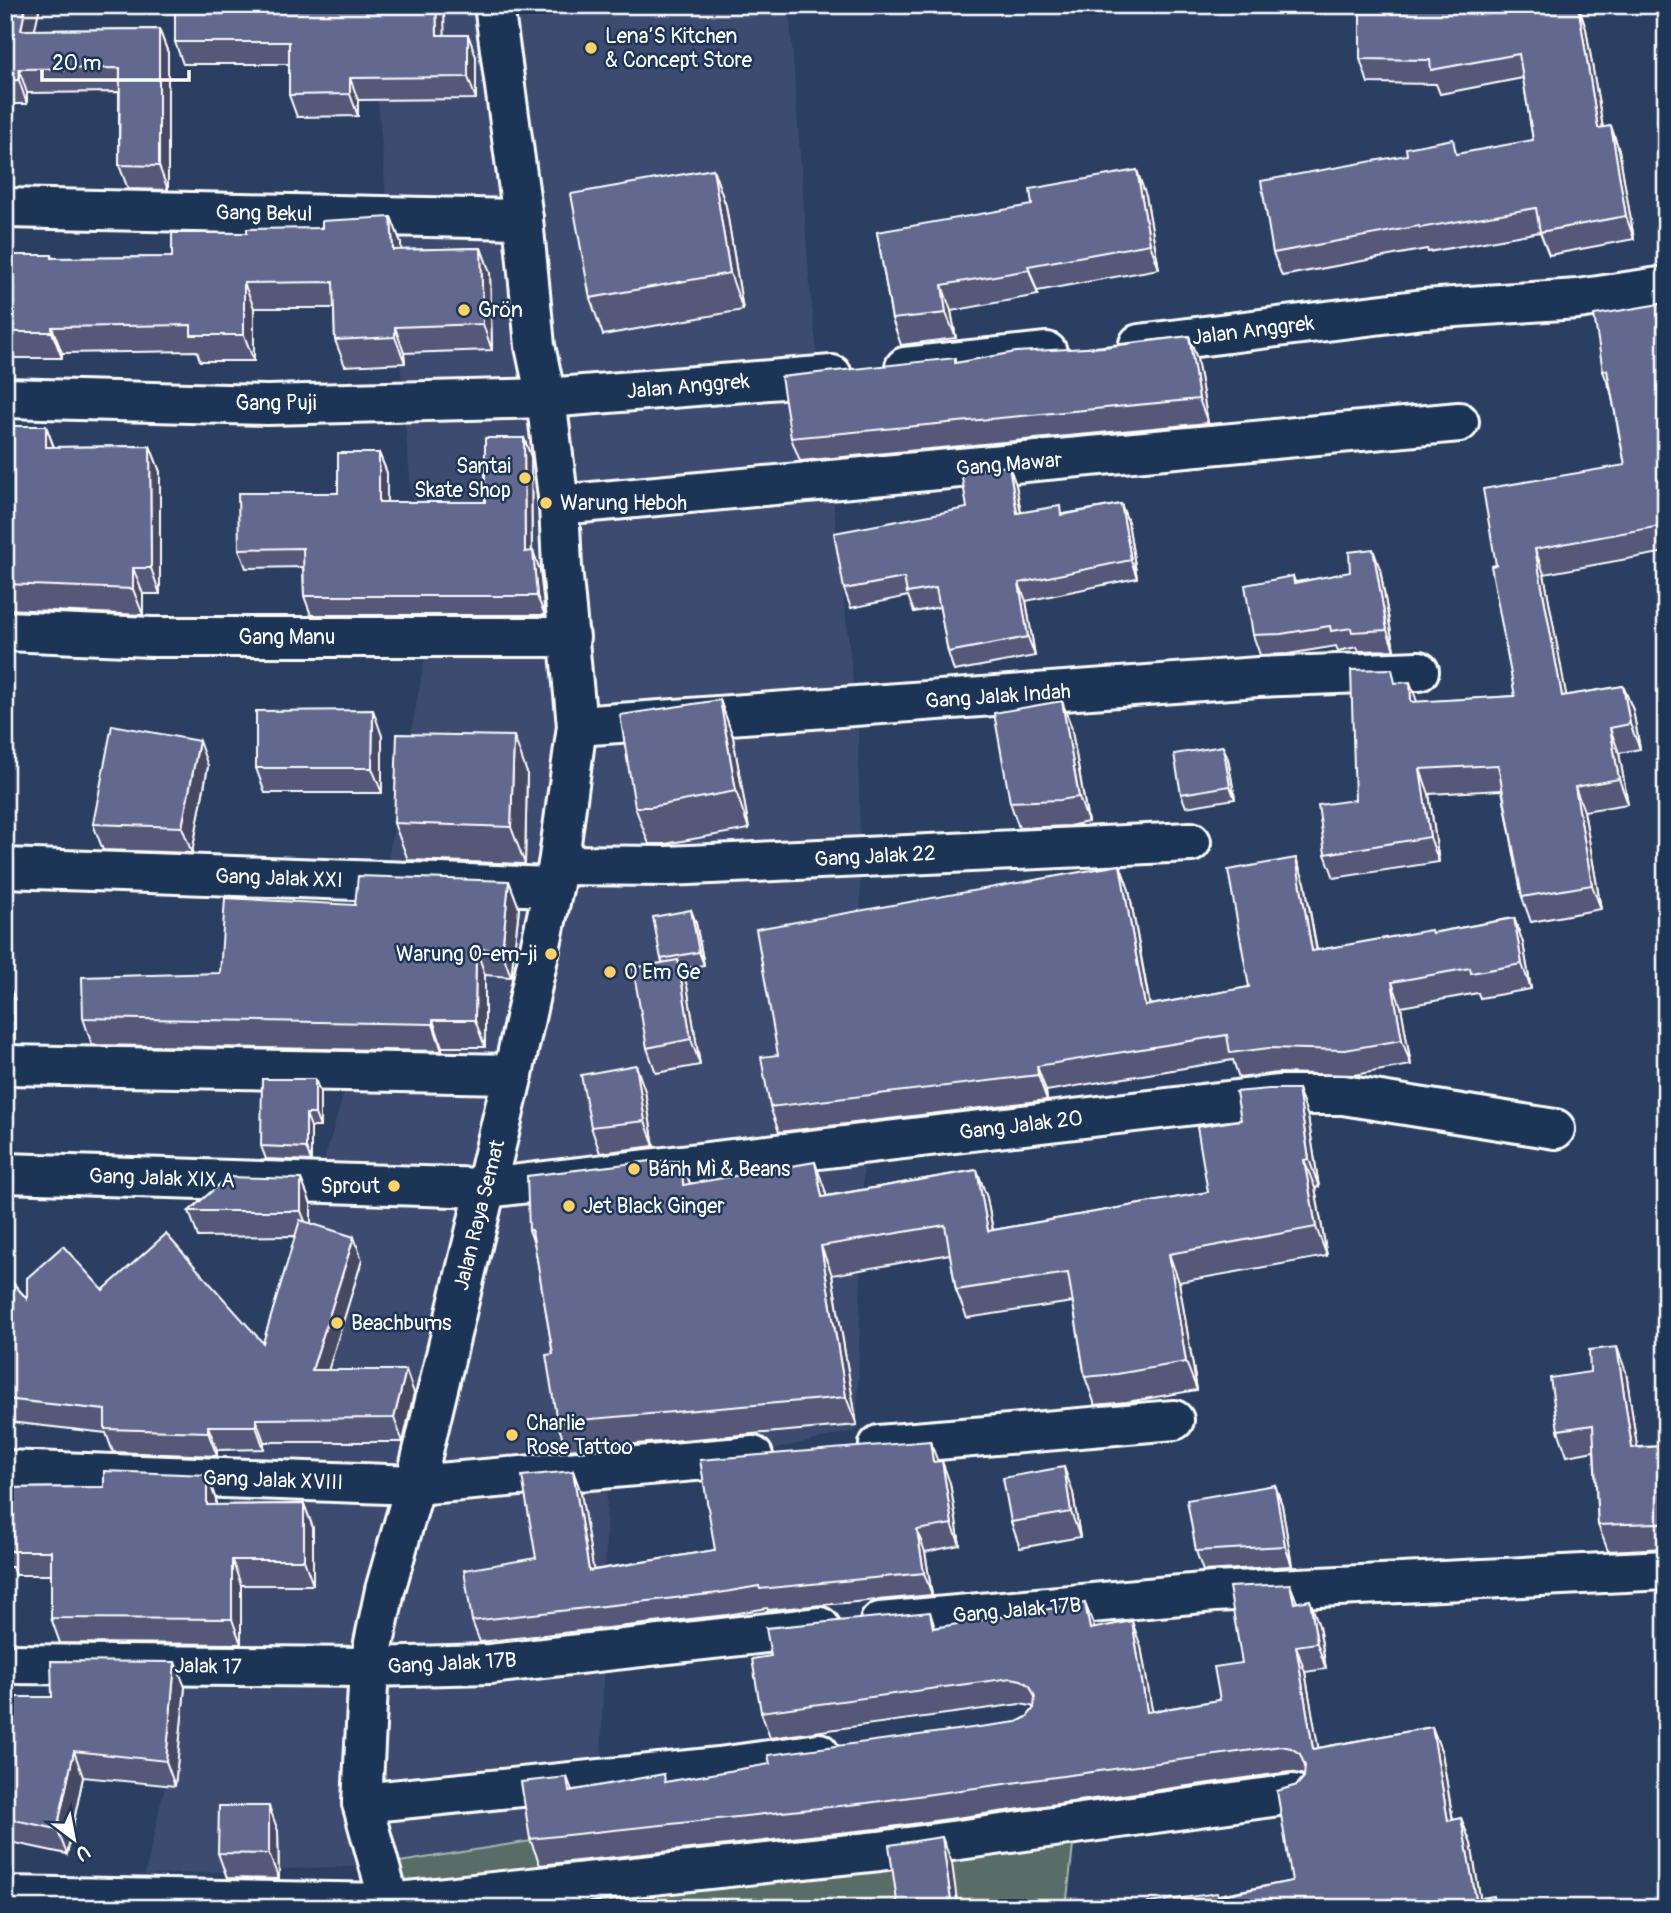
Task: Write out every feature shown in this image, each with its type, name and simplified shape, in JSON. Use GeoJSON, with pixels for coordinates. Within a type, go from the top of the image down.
{"type":"FeatureCollection","features":[{"type":"Feature","properties":{"kind":"street","name":"Jalan Raya Semat"},"geometry":{"type":"LineString","coordinates":[[390,1905],[362,1803],[369,1667],[513,1074],[556,876],[577,726],[559,505],[546,398],[535,346],[500,6]]}},
{"type":"Feature","properties":{"kind":"street","name":"Gang Bekul"},"geometry":{"type":"LineString","coordinates":[[5,208],[523,219]]}},
{"type":"Feature","properties":{"kind":"street","name":"Jalan Anggrek"},"geometry":{"type":"LineString","coordinates":[[546,398],[829,375],[1010,354],[1098,348],[1424,309],[1578,299],[1666,286]]}},
{"type":"Feature","properties":{"kind":"street","name":"Gang Puji"},"geometry":{"type":"LineString","coordinates":[[5,398],[267,405],[546,398]]}},
{"type":"Feature","properties":{"kind":"street","name":"Gang Mawar"},"geometry":{"type":"LineString","coordinates":[[559,505],[1459,422]]}},
{"type":"Feature","properties":{"kind":"street","name":"Gang Manu"},"geometry":{"type":"LineString","coordinates":[[5,631],[152,637],[570,638]]}},
{"type":"Feature","properties":{"kind":"street","name":"Gang Jalak Indah"},"geometry":{"type":"LineString","coordinates":[[577,726],[1245,678],[1419,671]]}},
{"type":"Feature","properties":{"kind":"street","name":"Gang Jalak 22"},"geometry":{"type":"LineString","coordinates":[[556,876],[667,866],[1191,842]]}},
{"type":"Feature","properties":{"kind":"street","name":"Gang Jalak XXI"},"geometry":{"type":"LineString","coordinates":[[5,869],[556,876]]}},
{"type":"Feature","properties":{"kind":"street"},"geometry":{"type":"LineString","coordinates":[[5,1065],[513,1074]]}},
{"type":"Feature","properties":{"kind":"street","name":"Gang Jalak 20"},"geometry":{"type":"LineString","coordinates":[[487,1188],[1278,1095],[1343,1095],[1555,1129]]}},
{"type":"Feature","properties":{"kind":"street","name":"Gang Jalak XIX A"},"geometry":{"type":"LineString","coordinates":[[5,1173],[487,1188]]}},
{"type":"Feature","properties":{"kind":"street"},"geometry":{"type":"LineString","coordinates":[[842,1449],[1174,1420]]}},
{"type":"Feature","properties":{"kind":"street","name":"Gang Jalak XVIII"},"geometry":{"type":"LineString","coordinates":[[5,1470],[415,1485],[787,1453]]}},
{"type":"Feature","properties":{"kind":"street","name":"Gang Jalak 17B"},"geometry":{"type":"LineString","coordinates":[[369,1667],[490,1664],[813,1628],[1214,1592],[1666,1570]]}},
{"type":"Feature","properties":{"kind":"street","name":"Jalak 17"},"geometry":{"type":"LineString","coordinates":[[5,1664],[369,1667]]}},
{"type":"Feature","properties":{"kind":"street"},"geometry":{"type":"LineString","coordinates":[[362,1803],[719,1767],[857,1748]]}},
{"type":"Feature","properties":{"kind":"street"},"geometry":{"type":"LineString","coordinates":[[5,1896],[390,1905],[879,1851],[1293,1794]]}},
{"type":"Feature","properties":{"kind":"shaded area"},"geometry":{"type":"Polygon","coordinates":[[[370,5],[789,5],[810,289],[858,727],[864,1146],[857,1430],[607,1489],[600,1830],[381,1865],[145,1875],[234,1473],[347,1082],[425,657],[370,5]]]}},
{"type":"Feature","properties":{"kind":"green space"},"geometry":{"type":"Polygon","coordinates":[[[1075,1828],[1066,1908],[394,1908],[381,1865],[600,1830],[1075,1828]]]}},
{"type":"Feature","properties":{"kind":"building"},"geometry":{"type":"Polygon","coordinates":[[[5,5],[26,5],[21,30],[159,29],[159,166],[119,165],[120,68],[19,69],[19,80],[5,81],[5,5]]]}},
{"type":"Feature","properties":{"kind":"building"},"geometry":{"type":"Polygon","coordinates":[[[175,5],[436,5],[437,35],[468,35],[468,77],[350,78],[350,94],[289,95],[289,42],[175,42],[175,5]]]}},
{"type":"Feature","properties":{"kind":"building"},"geometry":{"type":"Polygon","coordinates":[[[1360,5],[1578,5],[1598,128],[1611,126],[1626,216],[1540,232],[1536,208],[1273,253],[1261,181],[1407,155],[1406,148],[1453,139],[1456,154],[1533,140],[1519,54],[1431,70],[1430,60],[1360,59],[1360,5]]]}},
{"type":"Feature","properties":{"kind":"building"},"geometry":{"type":"Polygon","coordinates":[[[713,169],[730,273],[590,298],[571,194],[713,169]]]}},
{"type":"Feature","properties":{"kind":"building"},"geometry":{"type":"Polygon","coordinates":[[[1137,170],[1150,244],[1028,266],[1029,270],[942,285],[946,313],[892,319],[877,232],[1032,205],[1030,189],[1137,170]]]}},
{"type":"Feature","properties":{"kind":"building"},"geometry":{"type":"Polygon","coordinates":[[[391,217],[393,250],[481,248],[483,324],[395,327],[395,337],[335,340],[333,282],[244,283],[244,335],[191,335],[191,325],[52,327],[52,332],[5,332],[5,255],[52,255],[52,258],[172,257],[172,233],[247,233],[247,229],[322,228],[322,221],[391,217]]]}},
{"type":"Feature","properties":{"kind":"building"},"geometry":{"type":"Polygon","coordinates":[[[1660,304],[1666,337],[1666,525],[1535,549],[1562,696],[1623,686],[1630,724],[1610,728],[1619,779],[1575,787],[1592,885],[1522,897],[1498,765],[1420,769],[1430,837],[1325,854],[1318,805],[1355,800],[1351,670],[1392,669],[1395,683],[1410,682],[1411,702],[1515,696],[1491,566],[1496,565],[1483,489],[1625,465],[1607,370],[1603,371],[1594,315],[1660,304]]]}},
{"type":"Feature","properties":{"kind":"building"},"geometry":{"type":"Polygon","coordinates":[[[1189,336],[1199,399],[791,438],[781,377],[955,358],[955,363],[1016,352],[1104,347],[1189,336]]]}},
{"type":"Feature","properties":{"kind":"building"},"geometry":{"type":"Polygon","coordinates":[[[5,426],[46,426],[46,447],[150,446],[151,568],[133,568],[133,589],[5,584],[5,426]]]}},
{"type":"Feature","properties":{"kind":"building"},"geometry":{"type":"Polygon","coordinates":[[[485,438],[524,438],[525,552],[533,551],[537,596],[304,596],[303,548],[239,549],[238,493],[338,493],[338,453],[379,453],[379,502],[485,502],[485,438]]]}},
{"type":"Feature","properties":{"kind":"building"},"geometry":{"type":"Polygon","coordinates":[[[1009,466],[1017,513],[1060,506],[1061,515],[1121,504],[1131,560],[1019,583],[1028,637],[948,652],[936,588],[907,593],[904,578],[844,589],[834,533],[967,508],[961,471],[1009,466]]]}},
{"type":"Feature","properties":{"kind":"building"},"geometry":{"type":"Polygon","coordinates":[[[1373,549],[1387,630],[1352,632],[1351,628],[1331,631],[1330,626],[1281,634],[1253,635],[1245,585],[1293,576],[1294,583],[1350,572],[1349,552],[1373,549]]]}},
{"type":"Feature","properties":{"kind":"building"},"geometry":{"type":"Polygon","coordinates":[[[720,700],[736,791],[651,807],[635,807],[620,715],[720,700]]]}},
{"type":"Feature","properties":{"kind":"building"},"geometry":{"type":"Polygon","coordinates":[[[1062,701],[1079,797],[1010,802],[994,713],[1062,701]]]}},
{"type":"Feature","properties":{"kind":"building"},"geometry":{"type":"Polygon","coordinates":[[[373,710],[372,768],[256,768],[256,711],[373,710]]]}},
{"type":"Feature","properties":{"kind":"building"},"geometry":{"type":"Polygon","coordinates":[[[112,725],[199,741],[182,827],[93,824],[112,725]]]}},
{"type":"Feature","properties":{"kind":"building"},"geometry":{"type":"Polygon","coordinates":[[[397,734],[514,736],[511,827],[394,823],[397,734]]]}},
{"type":"Feature","properties":{"kind":"building"},"geometry":{"type":"Polygon","coordinates":[[[1223,746],[1230,786],[1181,794],[1174,754],[1223,746]]]}},
{"type":"Feature","properties":{"kind":"building"},"geometry":{"type":"Polygon","coordinates":[[[1296,858],[1312,951],[1514,918],[1522,964],[1471,973],[1470,968],[1392,982],[1402,1040],[1345,1050],[1269,1048],[1230,1053],[1227,1035],[1037,1066],[1038,1075],[770,1107],[761,1057],[778,1055],[756,929],[1120,865],[1145,1006],[1249,987],[1228,870],[1296,858]]]}},
{"type":"Feature","properties":{"kind":"building"},"geometry":{"type":"Polygon","coordinates":[[[358,876],[509,881],[502,951],[476,948],[475,1020],[433,1020],[433,1024],[83,1018],[82,977],[220,973],[225,898],[355,905],[358,876]]]}},
{"type":"Feature","properties":{"kind":"building"},"geometry":{"type":"Polygon","coordinates":[[[691,910],[699,952],[661,959],[653,917],[691,910]]]}},
{"type":"Feature","properties":{"kind":"building"},"geometry":{"type":"Polygon","coordinates":[[[678,960],[691,1039],[647,1048],[633,968],[678,960]]]}},
{"type":"Feature","properties":{"kind":"building"},"geometry":{"type":"Polygon","coordinates":[[[5,978],[7,1020],[5,1021],[5,978]]]}},
{"type":"Feature","properties":{"kind":"building"},"geometry":{"type":"Polygon","coordinates":[[[636,1065],[645,1121],[591,1127],[581,1075],[636,1065]]]}},
{"type":"Feature","properties":{"kind":"building"},"geometry":{"type":"Polygon","coordinates":[[[262,1079],[315,1079],[315,1114],[306,1114],[306,1148],[261,1146],[262,1079]]]}},
{"type":"Feature","properties":{"kind":"building"},"geometry":{"type":"Polygon","coordinates":[[[1298,1089],[1309,1159],[1304,1160],[1316,1227],[1169,1254],[1186,1362],[1085,1377],[1068,1273],[956,1290],[945,1225],[821,1246],[846,1397],[557,1422],[546,1355],[553,1354],[532,1230],[529,1230],[527,1176],[651,1161],[682,1161],[683,1185],[815,1162],[822,1197],[977,1170],[988,1231],[1208,1192],[1197,1127],[1241,1120],[1236,1092],[1298,1089]]]}},
{"type":"Feature","properties":{"kind":"building"},"geometry":{"type":"Polygon","coordinates":[[[228,1177],[301,1179],[301,1211],[189,1211],[228,1177]]]}},
{"type":"Feature","properties":{"kind":"building"},"geometry":{"type":"Polygon","coordinates":[[[300,1220],[354,1237],[312,1370],[406,1370],[394,1418],[256,1419],[256,1426],[208,1426],[208,1432],[105,1429],[105,1410],[5,1399],[5,1274],[27,1299],[27,1278],[63,1246],[103,1290],[166,1234],[263,1343],[300,1220]]]}},
{"type":"Feature","properties":{"kind":"building"},"geometry":{"type":"Polygon","coordinates":[[[1617,1347],[1632,1448],[1666,1446],[1666,1525],[1598,1525],[1593,1425],[1558,1430],[1550,1378],[1590,1372],[1589,1350],[1617,1347]]]}},
{"type":"Feature","properties":{"kind":"building"},"geometry":{"type":"Polygon","coordinates":[[[930,1441],[933,1462],[942,1461],[952,1524],[917,1530],[924,1573],[760,1589],[759,1586],[719,1593],[472,1621],[464,1570],[536,1558],[522,1476],[573,1471],[589,1571],[715,1550],[700,1460],[930,1441]]]}},
{"type":"Feature","properties":{"kind":"building"},"geometry":{"type":"Polygon","coordinates":[[[1064,1467],[1071,1512],[1011,1522],[1003,1478],[1064,1467]]]}},
{"type":"Feature","properties":{"kind":"building"},"geometry":{"type":"Polygon","coordinates":[[[104,1471],[207,1475],[207,1505],[304,1504],[304,1560],[232,1560],[232,1619],[51,1618],[51,1551],[6,1551],[5,1488],[104,1487],[104,1471]]]}},
{"type":"Feature","properties":{"kind":"building"},"geometry":{"type":"Polygon","coordinates":[[[1275,1485],[1285,1546],[1196,1551],[1187,1500],[1275,1485]]]}},
{"type":"Feature","properties":{"kind":"building"},"geometry":{"type":"Polygon","coordinates":[[[1290,1584],[1294,1603],[1310,1600],[1317,1643],[1296,1646],[1313,1749],[1432,1727],[1448,1821],[1461,1818],[1476,1899],[1494,1896],[1496,1908],[1113,1908],[1217,1893],[1218,1896],[1292,1881],[1277,1791],[1297,1785],[1304,1777],[1305,1766],[1300,1754],[1281,1746],[867,1803],[530,1839],[521,1782],[567,1777],[569,1791],[664,1774],[665,1782],[770,1764],[768,1755],[1017,1722],[1027,1717],[1034,1708],[1035,1697],[1030,1686],[1011,1678],[761,1712],[752,1659],[771,1656],[766,1628],[930,1612],[933,1628],[1085,1603],[1090,1629],[1132,1621],[1147,1712],[1220,1700],[1214,1667],[1242,1663],[1229,1587],[1290,1584]]]}},
{"type":"Feature","properties":{"kind":"building"},"geometry":{"type":"Polygon","coordinates":[[[51,1661],[175,1662],[166,1761],[74,1751],[57,1829],[5,1818],[5,1697],[52,1697],[51,1661]]]}},
{"type":"Feature","properties":{"kind":"building"},"geometry":{"type":"Polygon","coordinates":[[[219,1806],[269,1806],[269,1854],[218,1853],[219,1806]]]}},
{"type":"Feature","properties":{"kind":"building"},"geometry":{"type":"Polygon","coordinates":[[[942,1837],[952,1908],[898,1908],[889,1845],[942,1837]]]}},
{"type":"Feature","properties":{"kind":"building"},"geometry":{"type":"Polygon","coordinates":[[[268,1903],[316,1908],[268,1908],[268,1903]]]}},
{"type":"Feature","properties":{"kind":"place","name":"Lena’S Kitchen & Concept Store"},"geometry":{"type":"Point","coordinates":[591,48]}},
{"type":"Feature","properties":{"kind":"place","name":"Grön"},"geometry":{"type":"Point","coordinates":[464,310]}},
{"type":"Feature","properties":{"kind":"place","name":"Santai Skate Shop"},"geometry":{"type":"Point","coordinates":[525,478]}},
{"type":"Feature","properties":{"kind":"place","name":"Warung Heboh"},"geometry":{"type":"Point","coordinates":[546,503]}},
{"type":"Feature","properties":{"kind":"place","name":"Warung O-em-ji"},"geometry":{"type":"Point","coordinates":[551,954]}},
{"type":"Feature","properties":{"kind":"place","name":"O Em Ge"},"geometry":{"type":"Point","coordinates":[610,972]}},
{"type":"Feature","properties":{"kind":"place","name":"Bánh Mì & Beans"},"geometry":{"type":"Point","coordinates":[634,1169]}},
{"type":"Feature","properties":{"kind":"place","name":"Sprout"},"geometry":{"type":"Point","coordinates":[394,1186]}},
{"type":"Feature","properties":{"kind":"place","name":"Jet Black Ginger"},"geometry":{"type":"Point","coordinates":[569,1206]}},
{"type":"Feature","properties":{"kind":"place","name":"Beachbums"},"geometry":{"type":"Point","coordinates":[337,1323]}},
{"type":"Feature","properties":{"kind":"place","name":"Charlie Rose Tattoo"},"geometry":{"type":"Point","coordinates":[512,1435]}}]}
